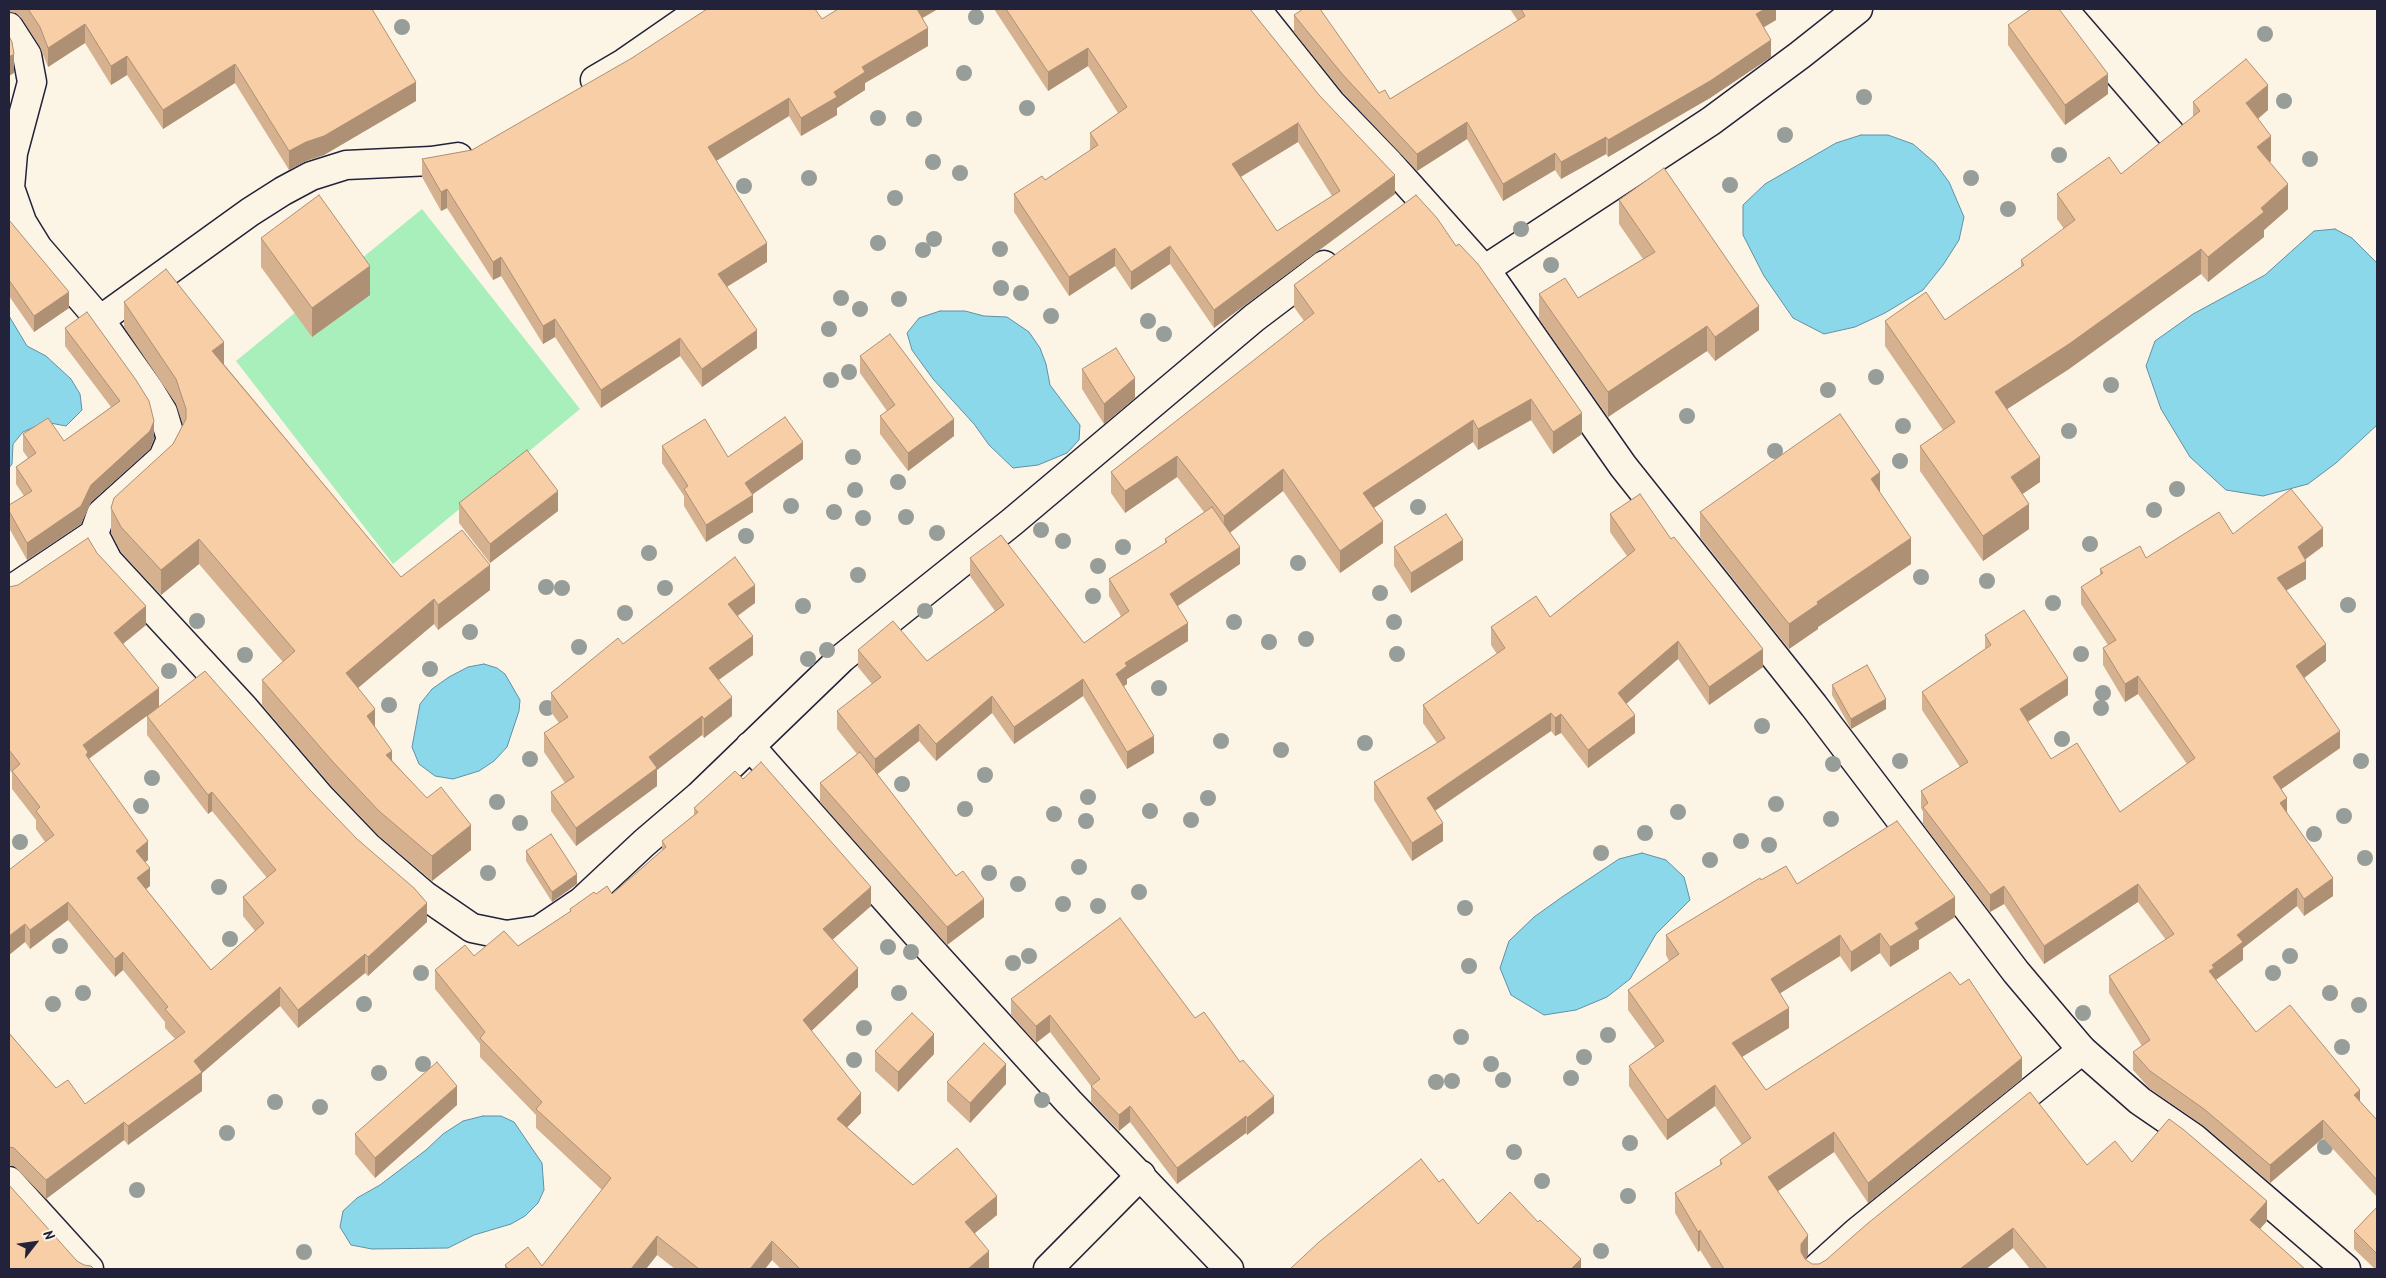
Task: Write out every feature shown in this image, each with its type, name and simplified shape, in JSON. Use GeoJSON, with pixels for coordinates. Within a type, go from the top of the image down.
{"type":"FeatureCollection","features":[{"type":"Feature","properties":{"kind":"street"},"geometry":{"type":"LineString","coordinates":[[577,90],[624,63],[702,9]]}},
{"type":"Feature","properties":{"kind":"street"},"geometry":{"type":"LineString","coordinates":[[1256,9],[1409,203],[1484,270],[1623,466],[1814,706],[2016,972],[2082,1050],[2140,1100],[2194,1138],[2346,1269]]}},
{"type":"Feature","properties":{"kind":"street"},"geometry":{"type":"LineString","coordinates":[[1484,270],[1711,121],[1858,9]]}},
{"type":"Feature","properties":{"kind":"street"},"geometry":{"type":"LineString","coordinates":[[2063,9],[2171,134]]}},
{"type":"Feature","properties":{"kind":"street"},"geometry":{"type":"LineString","coordinates":[[9,27],[28,55],[32,82],[10,176],[10,188],[22,222],[38,248],[100,320],[164,412],[171,439],[163,458],[100,514],[94,534],[9,591]]}},
{"type":"Feature","properties":{"kind":"street"},"geometry":{"type":"LineString","coordinates":[[100,320],[250,212],[311,176],[346,165],[431,161],[464,155],[481,146]]}},
{"type":"Feature","properties":{"kind":"street"},"geometry":{"type":"LineString","coordinates":[[94,534],[108,561],[244,708],[328,805],[368,847],[424,895],[472,928],[506,935],[539,930],[582,901],[644,843],[699,796],[858,646],[1012,522],[1254,318],[1305,278],[1342,253]]}},
{"type":"Feature","properties":{"kind":"street"},"geometry":{"type":"LineString","coordinates":[[750,746],[1069,1102],[1229,1269]]}},
{"type":"Feature","properties":{"kind":"street"},"geometry":{"type":"LineString","coordinates":[[1816,1269],[1857,1232],[2082,1050]]}},
{"type":"Feature","properties":{"kind":"street"},"geometry":{"type":"LineString","coordinates":[[1048,1269],[1141,1176]]}},
{"type":"Feature","properties":{"kind":"street"},"geometry":{"type":"LineString","coordinates":[[9,1181],[89,1269]]}},
{"type":"Feature","properties":{"kind":"green space"},"geometry":{"type":"Polygon","coordinates":[[[422,209],[580,409],[393,564],[236,361],[422,209]]]}},
{"type":"Feature","properties":{"kind":"water"},"geometry":{"type":"Polygon","coordinates":[[[1861,135],[1888,135],[1913,144],[1935,163],[1949,182],[1964,217],[1959,240],[1943,265],[1923,290],[1885,313],[1855,327],[1824,334],[1793,318],[1764,276],[1743,235],[1743,205],[1765,184],[1836,143],[1861,135]]]}},
{"type":"Feature","properties":{"kind":"water"},"geometry":{"type":"Polygon","coordinates":[[[2335,229],[2352,238],[2377,263],[2377,425],[2336,463],[2308,484],[2263,496],[2226,490],[2190,457],[2161,409],[2146,366],[2155,341],[2193,314],[2265,275],[2314,231],[2335,229]]]}},
{"type":"Feature","properties":{"kind":"water"},"geometry":{"type":"Polygon","coordinates":[[[940,311],[965,311],[984,316],[1007,317],[1029,332],[1040,348],[1046,364],[1050,385],[1080,425],[1079,440],[1067,453],[1038,465],[1013,468],[989,445],[974,424],[933,379],[912,350],[907,333],[919,318],[940,311]]]}},
{"type":"Feature","properties":{"kind":"water"},"geometry":{"type":"Polygon","coordinates":[[[9,316],[27,346],[46,356],[71,379],[80,394],[82,410],[66,426],[45,422],[23,432],[13,444],[12,464],[9,468],[9,316]]]}},
{"type":"Feature","properties":{"kind":"water"},"geometry":{"type":"Polygon","coordinates":[[[484,664],[497,668],[505,674],[520,700],[519,711],[507,747],[494,761],[479,771],[453,779],[435,776],[419,764],[412,747],[420,704],[432,689],[449,677],[468,667],[484,664]]]}},
{"type":"Feature","properties":{"kind":"water"},"geometry":{"type":"Polygon","coordinates":[[[1642,853],[1666,860],[1684,877],[1690,900],[1656,934],[1630,979],[1607,997],[1576,1010],[1544,1015],[1511,995],[1500,968],[1509,941],[1534,917],[1619,859],[1642,853]]]}},
{"type":"Feature","properties":{"kind":"water"},"geometry":{"type":"Polygon","coordinates":[[[483,1116],[501,1116],[514,1122],[542,1163],[544,1190],[538,1203],[525,1216],[511,1224],[474,1235],[448,1248],[372,1249],[351,1245],[340,1227],[343,1211],[357,1198],[380,1185],[426,1150],[443,1134],[463,1121],[483,1116]]]}},
{"type":"Feature","properties":{"kind":"building"},"geometry":{"type":"Polygon","coordinates":[[[28,9],[372,9],[416,82],[324,136],[306,142],[289,151],[235,64],[163,110],[127,56],[111,66],[85,24],[48,48],[40,27],[28,9]]]}},
{"type":"Feature","properties":{"kind":"building"},"geometry":{"type":"Polygon","coordinates":[[[707,9],[815,9],[822,19],[838,9],[917,9],[928,28],[862,67],[865,72],[834,92],[837,97],[801,118],[789,98],[708,147],[767,243],[718,274],[757,330],[702,369],[680,338],[601,390],[555,319],[543,326],[501,257],[493,262],[447,189],[441,192],[422,159],[472,150],[632,58],[707,9]]]}},
{"type":"Feature","properties":{"kind":"building"},"geometry":{"type":"Polygon","coordinates":[[[1006,9],[1250,9],[1319,95],[1395,175],[1214,310],[1170,246],[1131,272],[1115,248],[1069,277],[1014,194],[1042,176],[1045,180],[1098,145],[1090,133],[1127,107],[1088,48],[1048,72],[1006,9]],[[1298,123],[1232,164],[1277,231],[1340,191],[1298,123]]]}},
{"type":"Feature","properties":{"kind":"building"},"geometry":{"type":"Polygon","coordinates":[[[1303,9],[1320,9],[1379,93],[1385,90],[1390,99],[1525,16],[1521,9],[1765,9],[1756,14],[1771,40],[1710,81],[1608,140],[1606,137],[1561,162],[1555,153],[1503,184],[1467,122],[1417,154],[1343,75],[1294,15],[1303,9]]]}},
{"type":"Feature","properties":{"kind":"building"},"geometry":{"type":"Polygon","coordinates":[[[2031,9],[2059,9],[2108,74],[2065,105],[2008,25],[2031,9]]]}},
{"type":"Feature","properties":{"kind":"building"},"geometry":{"type":"Polygon","coordinates":[[[9,36],[14,54],[9,57],[9,36]]]}},
{"type":"Feature","properties":{"kind":"building"},"geometry":{"type":"Polygon","coordinates":[[[2246,59],[2268,85],[2246,103],[2271,136],[2257,147],[2288,184],[2261,208],[2264,212],[2208,257],[2201,249],[2069,344],[1995,392],[2040,457],[2011,477],[2029,504],[1983,536],[1920,446],[1955,422],[1885,321],[1926,292],[1945,320],[2024,265],[2021,260],[2075,220],[2057,194],[2109,157],[2121,174],[2200,111],[2193,102],[2246,59]]]}},
{"type":"Feature","properties":{"kind":"building"},"geometry":{"type":"Polygon","coordinates":[[[1664,168],[1759,306],[1715,337],[1707,326],[1608,392],[1539,294],[1565,278],[1578,298],[1655,252],[1619,200],[1664,168]]]}},
{"type":"Feature","properties":{"kind":"building"},"geometry":{"type":"Polygon","coordinates":[[[319,195],[370,266],[312,308],[261,238],[319,195]]]}},
{"type":"Feature","properties":{"kind":"building"},"geometry":{"type":"Polygon","coordinates":[[[1416,195],[1437,218],[1456,246],[1459,244],[1478,264],[1582,413],[1553,432],[1531,399],[1478,429],[1473,420],[1363,493],[1383,521],[1340,551],[1283,469],[1224,516],[1177,456],[1125,491],[1111,472],[1314,313],[1294,285],[1416,195]]]}},
{"type":"Feature","properties":{"kind":"building"},"geometry":{"type":"Polygon","coordinates":[[[9,220],[69,292],[34,316],[9,280],[9,220]]]}},
{"type":"Feature","properties":{"kind":"building"},"geometry":{"type":"Polygon","coordinates":[[[166,269],[224,342],[212,351],[401,577],[462,530],[490,565],[438,605],[434,599],[346,673],[375,709],[367,716],[392,751],[386,755],[427,798],[441,787],[471,825],[432,856],[379,811],[333,762],[262,680],[295,651],[199,539],[161,570],[121,527],[111,508],[114,498],[173,444],[186,419],[186,409],[176,379],[124,302],[166,269]]]}},
{"type":"Feature","properties":{"kind":"building"},"geometry":{"type":"Polygon","coordinates":[[[87,312],[149,401],[154,421],[150,431],[91,485],[81,506],[27,543],[9,511],[9,505],[32,491],[16,467],[36,453],[23,434],[48,418],[64,441],[120,401],[65,328],[87,312]]]}},
{"type":"Feature","properties":{"kind":"building"},"geometry":{"type":"Polygon","coordinates":[[[890,334],[954,419],[908,453],[880,416],[895,405],[860,356],[890,334]]]}},
{"type":"Feature","properties":{"kind":"building"},"geometry":{"type":"Polygon","coordinates":[[[1116,348],[1135,378],[1104,404],[1082,369],[1116,348]]]}},
{"type":"Feature","properties":{"kind":"building"},"geometry":{"type":"Polygon","coordinates":[[[1840,414],[1880,472],[1871,479],[1911,538],[1817,602],[1818,604],[1789,624],[1700,512],[1840,414]]]}},
{"type":"Feature","properties":{"kind":"building"},"geometry":{"type":"Polygon","coordinates":[[[785,417],[803,442],[745,483],[753,495],[706,525],[684,489],[688,486],[662,446],[705,419],[728,457],[785,417]]]}},
{"type":"Feature","properties":{"kind":"building"},"geometry":{"type":"Polygon","coordinates":[[[527,450],[558,491],[490,544],[459,503],[527,450]]]}},
{"type":"Feature","properties":{"kind":"building"},"geometry":{"type":"Polygon","coordinates":[[[2291,489],[2323,528],[2298,547],[2306,561],[2277,578],[2326,644],[2296,666],[2340,731],[2273,777],[2287,798],[2280,803],[2333,878],[2304,899],[2297,888],[2237,935],[2243,942],[2212,965],[2214,968],[2209,971],[2256,1032],[2290,1005],[2360,1090],[2354,1095],[2377,1120],[2377,1180],[2323,1120],[2270,1165],[2204,1109],[2150,1071],[2133,1052],[2150,1040],[2109,976],[2174,934],[2138,884],[2044,946],[2004,886],[1990,895],[1923,807],[1928,803],[1921,791],[1968,762],[1922,692],[1991,645],[1985,635],[2024,610],[2068,678],[2020,709],[2051,759],[2077,743],[2120,812],[2195,758],[2138,676],[2125,684],[2103,648],[2116,640],[2081,587],[2103,573],[2100,569],[2140,546],[2146,558],[2219,512],[2233,534],[2291,489]]]}},
{"type":"Feature","properties":{"kind":"building"},"geometry":{"type":"Polygon","coordinates":[[[1640,494],[1671,539],[1674,537],[1763,649],[1709,687],[1678,641],[1618,693],[1635,715],[1588,750],[1561,714],[1555,718],[1551,713],[1427,798],[1443,823],[1412,843],[1374,782],[1445,738],[1423,705],[1505,648],[1491,627],[1536,596],[1550,617],[1635,550],[1610,514],[1640,494]]]}},
{"type":"Feature","properties":{"kind":"building"},"geometry":{"type":"Polygon","coordinates":[[[1212,507],[1240,547],[1170,594],[1188,623],[1125,663],[1127,666],[1116,674],[1154,736],[1127,752],[1083,679],[1014,727],[992,696],[936,744],[919,724],[875,759],[837,711],[881,677],[858,650],[893,621],[927,661],[1004,605],[970,558],[1001,535],[1084,643],[1129,611],[1109,579],[1167,542],[1165,539],[1212,507]]]}},
{"type":"Feature","properties":{"kind":"building"},"geometry":{"type":"Polygon","coordinates":[[[1446,514],[1463,540],[1411,573],[1394,547],[1446,514]]]}},
{"type":"Feature","properties":{"kind":"building"},"geometry":{"type":"Polygon","coordinates":[[[88,538],[97,553],[146,606],[114,633],[159,688],[83,745],[88,752],[86,755],[148,841],[136,851],[150,868],[137,878],[211,970],[264,923],[243,897],[276,870],[212,792],[208,795],[147,716],[205,671],[310,790],[357,839],[414,888],[427,903],[368,957],[365,954],[298,1010],[280,987],[194,1061],[202,1072],[128,1126],[124,1122],[46,1180],[14,1148],[9,1147],[9,1033],[56,1088],[68,1080],[85,1104],[185,1032],[165,1009],[168,1007],[123,952],[115,959],[68,902],[30,930],[25,924],[9,936],[9,870],[54,835],[36,811],[40,807],[12,771],[20,764],[9,750],[9,587],[18,585],[88,538]]]}},
{"type":"Feature","properties":{"kind":"building"},"geometry":{"type":"Polygon","coordinates":[[[735,557],[755,585],[728,604],[753,636],[709,668],[732,697],[704,719],[702,716],[649,757],[657,768],[576,828],[551,792],[574,777],[544,733],[568,717],[551,693],[618,638],[623,644],[735,557]]]}},
{"type":"Feature","properties":{"kind":"building"},"geometry":{"type":"Polygon","coordinates":[[[1867,665],[1886,699],[1851,719],[1832,685],[1867,665]]]}},
{"type":"Feature","properties":{"kind":"building"},"geometry":{"type":"Polygon","coordinates":[[[860,752],[956,876],[963,871],[984,899],[947,927],[820,783],[860,752]]]}},
{"type":"Feature","properties":{"kind":"building"},"geometry":{"type":"Polygon","coordinates":[[[761,762],[871,887],[823,929],[858,968],[803,1020],[861,1093],[837,1119],[913,1185],[957,1148],[997,1196],[965,1222],[989,1251],[968,1269],[800,1269],[772,1241],[750,1269],[699,1269],[657,1236],[631,1269],[508,1269],[505,1265],[528,1247],[542,1266],[611,1178],[536,1109],[542,1102],[480,1038],[485,1032],[435,970],[465,945],[474,956],[504,931],[518,946],[571,911],[570,909],[594,892],[596,894],[607,886],[612,894],[666,847],[662,841],[698,812],[694,808],[735,771],[743,779],[761,762]]]}},
{"type":"Feature","properties":{"kind":"building"},"geometry":{"type":"Polygon","coordinates":[[[1897,821],[1955,897],[1915,923],[1919,929],[1890,947],[1880,933],[1851,952],[1840,935],[1771,979],[1789,1008],[1732,1043],[1766,1090],[1950,972],[1960,985],[1969,979],[2022,1058],[1868,1183],[1834,1132],[1768,1177],[1808,1235],[1801,1244],[1801,1252],[1805,1259],[1812,1264],[1819,1264],[1826,1260],[1867,1224],[2030,1092],[2087,1165],[2115,1141],[2132,1162],[2169,1119],[2267,1201],[2250,1220],[2305,1269],[2047,1269],[2013,1228],[1960,1269],[1724,1269],[1700,1230],[1698,1232],[1675,1193],[1722,1164],[1720,1160],[1751,1138],[1715,1085],[1667,1120],[1629,1066],[1664,1041],[1628,990],[1679,954],[1666,935],[1760,878],[1761,880],[1786,866],[1797,884],[1897,821]]]}},
{"type":"Feature","properties":{"kind":"building"},"geometry":{"type":"Polygon","coordinates":[[[551,834],[577,874],[552,892],[526,851],[551,834]]]}},
{"type":"Feature","properties":{"kind":"building"},"geometry":{"type":"Polygon","coordinates":[[[1120,918],[1195,1018],[1204,1012],[1240,1062],[1243,1060],[1274,1096],[1247,1118],[1246,1116],[1177,1168],[1130,1106],[1119,1115],[1091,1086],[1100,1079],[1050,1015],[1036,1026],[1011,999],[1120,918]]]}},
{"type":"Feature","properties":{"kind":"building"},"geometry":{"type":"Polygon","coordinates":[[[912,1013],[934,1034],[898,1072],[875,1051],[912,1013]]]}},
{"type":"Feature","properties":{"kind":"building"},"geometry":{"type":"Polygon","coordinates":[[[984,1043],[1006,1064],[970,1103],[947,1082],[984,1043]]]}},
{"type":"Feature","properties":{"kind":"building"},"geometry":{"type":"Polygon","coordinates":[[[437,1062],[457,1086],[375,1158],[355,1134],[437,1062]]]}},
{"type":"Feature","properties":{"kind":"building"},"geometry":{"type":"Polygon","coordinates":[[[1421,1159],[1439,1182],[1443,1179],[1478,1224],[1510,1192],[1538,1222],[1540,1220],[1581,1259],[1571,1269],[1290,1269],[1319,1242],[1421,1159]]]}},
{"type":"Feature","properties":{"kind":"building"},"geometry":{"type":"Polygon","coordinates":[[[9,1185],[77,1261],[94,1269],[9,1269],[9,1185]]]}},
{"type":"Feature","properties":{"kind":"building"},"geometry":{"type":"Polygon","coordinates":[[[2377,1207],[2377,1254],[2354,1231],[2377,1207]]]}}]}
